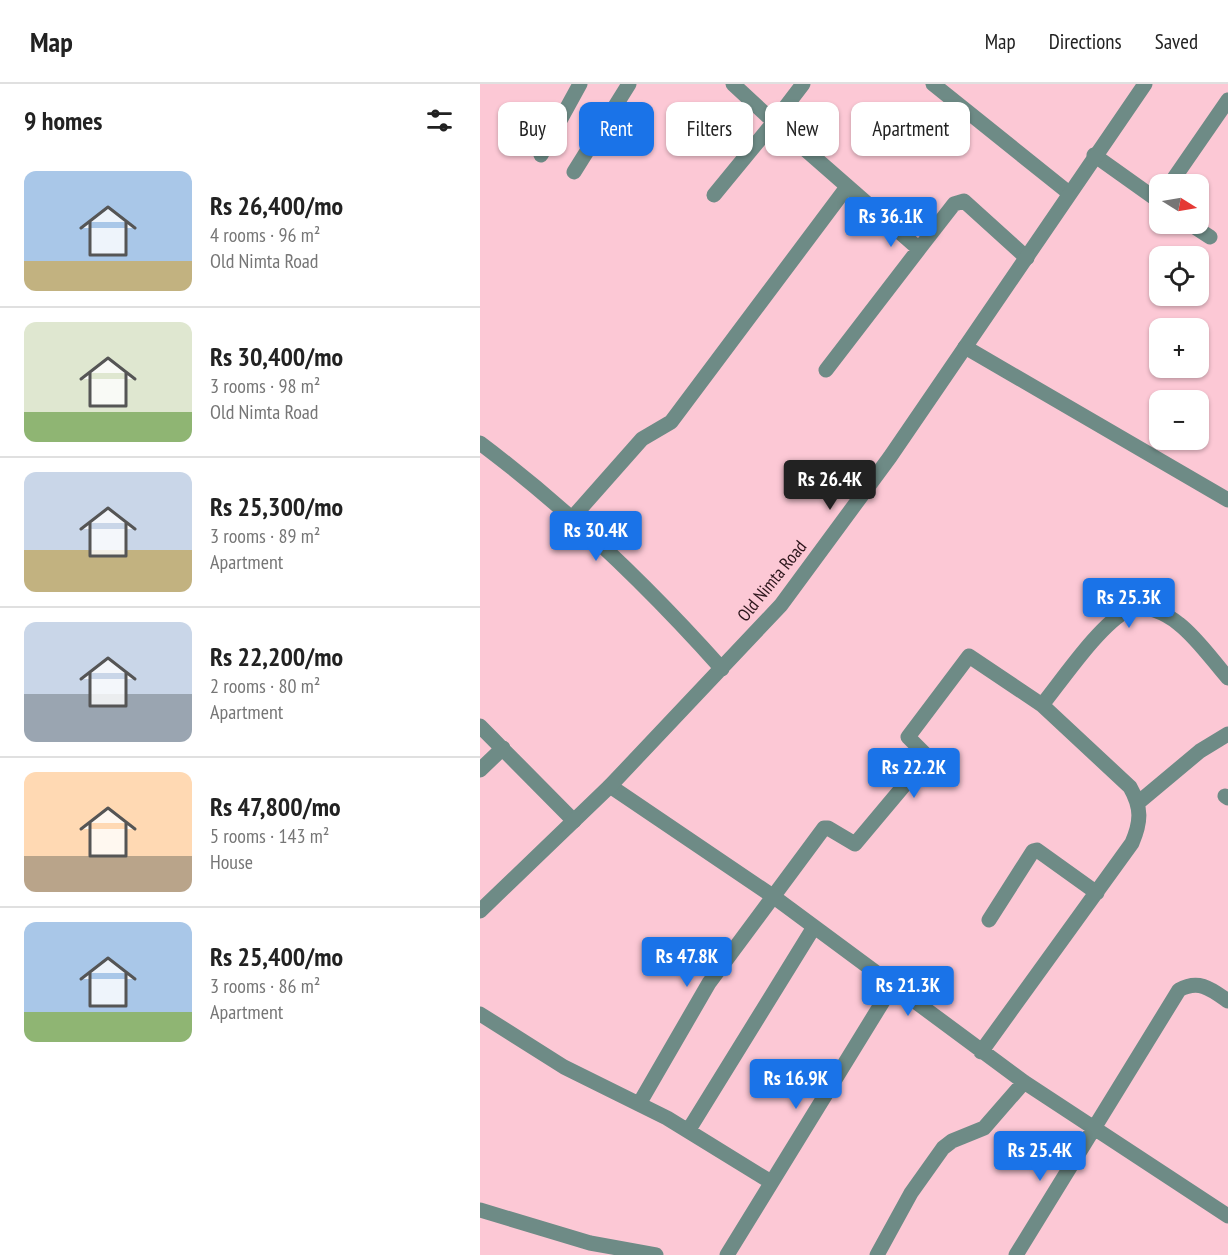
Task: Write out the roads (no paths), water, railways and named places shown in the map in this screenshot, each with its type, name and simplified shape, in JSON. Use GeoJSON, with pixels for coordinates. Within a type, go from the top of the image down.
{"type":"FeatureCollection","features":[{"type":"Feature","properties":{"kind":"street"},"geometry":{"type":"LineString","coordinates":[[567,108],[580,84]]}},
{"type":"Feature","properties":{"kind":"street"},"geometry":{"type":"LineString","coordinates":[[574,172],[629,84]]}},
{"type":"Feature","properties":{"kind":"street"},"geometry":{"type":"LineString","coordinates":[[734,84],[765,113]]}},
{"type":"Feature","properties":{"kind":"street"},"geometry":{"type":"LineString","coordinates":[[789,102],[803,84]]}},
{"type":"Feature","properties":{"kind":"street"},"geometry":{"type":"LineString","coordinates":[[933,84],[1069,193]]}},
{"type":"Feature","properties":{"kind":"street","name":"Old Nimta Road"},"geometry":{"type":"LineString","coordinates":[[480,911],[610,786],[781,605],[890,457],[1027,258],[1094,155],[1145,84]]}},
{"type":"Feature","properties":{"kind":"street"},"geometry":{"type":"LineString","coordinates":[[1177,174],[1228,100]]}},
{"type":"Feature","properties":{"kind":"street"},"geometry":{"type":"LineString","coordinates":[[714,195],[765,133]]}},
{"type":"Feature","properties":{"kind":"street"},"geometry":{"type":"LineString","coordinates":[[1094,155],[1149,194]]}},
{"type":"Feature","properties":{"kind":"street"},"geometry":{"type":"LineString","coordinates":[[812,156],[919,249]]}},
{"type":"Feature","properties":{"kind":"street"},"geometry":{"type":"LineString","coordinates":[[573,517],[642,439],[671,422],[847,187]]}},
{"type":"Feature","properties":{"kind":"street"},"geometry":{"type":"LineString","coordinates":[[826,370],[954,204],[964,201],[1027,258]]}},
{"type":"Feature","properties":{"kind":"street"},"geometry":{"type":"LineString","coordinates":[[1205,234],[1210,237]]}},
{"type":"Feature","properties":{"kind":"street"},"geometry":{"type":"LineString","coordinates":[[965,346],[1228,500]]}},
{"type":"Feature","properties":{"kind":"street"},"geometry":{"type":"LineString","coordinates":[[480,443],[573,517],[668,609],[722,669]]}},
{"type":"Feature","properties":{"kind":"street"},"geometry":{"type":"LineString","coordinates":[[1042,705],[1106,627],[1129,609],[1141,608],[1158,611],[1179,624],[1228,678]]}},
{"type":"Feature","properties":{"kind":"street"},"geometry":{"type":"LineString","coordinates":[[639,1104],[709,983],[824,828],[828,828],[855,844],[928,757],[908,737],[969,656],[1042,705],[1130,787],[1138,802],[1140,824],[1132,843],[981,1052]]}},
{"type":"Feature","properties":{"kind":"street"},"geometry":{"type":"LineString","coordinates":[[480,726],[574,821]]}},
{"type":"Feature","properties":{"kind":"street"},"geometry":{"type":"LineString","coordinates":[[1138,802],[1200,751],[1228,734]]}},
{"type":"Feature","properties":{"kind":"street"},"geometry":{"type":"LineString","coordinates":[[480,770],[502,748]]}},
{"type":"Feature","properties":{"kind":"street"},"geometry":{"type":"LineString","coordinates":[[610,786],[774,897],[1024,1082],[1228,1216]]}},
{"type":"Feature","properties":{"kind":"street"},"geometry":{"type":"LineString","coordinates":[[989,920],[1033,851],[1037,850],[1097,893]]}},
{"type":"Feature","properties":{"kind":"street"},"geometry":{"type":"LineString","coordinates":[[688,1131],[814,927]]}},
{"type":"Feature","properties":{"kind":"street"},"geometry":{"type":"LineString","coordinates":[[1016,1255],[1092,1127],[1179,990],[1190,984],[1199,984],[1228,1001]]}},
{"type":"Feature","properties":{"kind":"street"},"geometry":{"type":"LineString","coordinates":[[727,1255],[893,985]]}},
{"type":"Feature","properties":{"kind":"street"},"geometry":{"type":"LineString","coordinates":[[480,1014],[564,1067],[688,1131],[771,1182]]}},
{"type":"Feature","properties":{"kind":"street"},"geometry":{"type":"LineString","coordinates":[[877,1255],[911,1193],[943,1148],[952,1141],[984,1128],[1024,1082]]}},
{"type":"Feature","properties":{"kind":"street"},"geometry":{"type":"LineString","coordinates":[[480,1210],[590,1243],[656,1255]]}}]}
